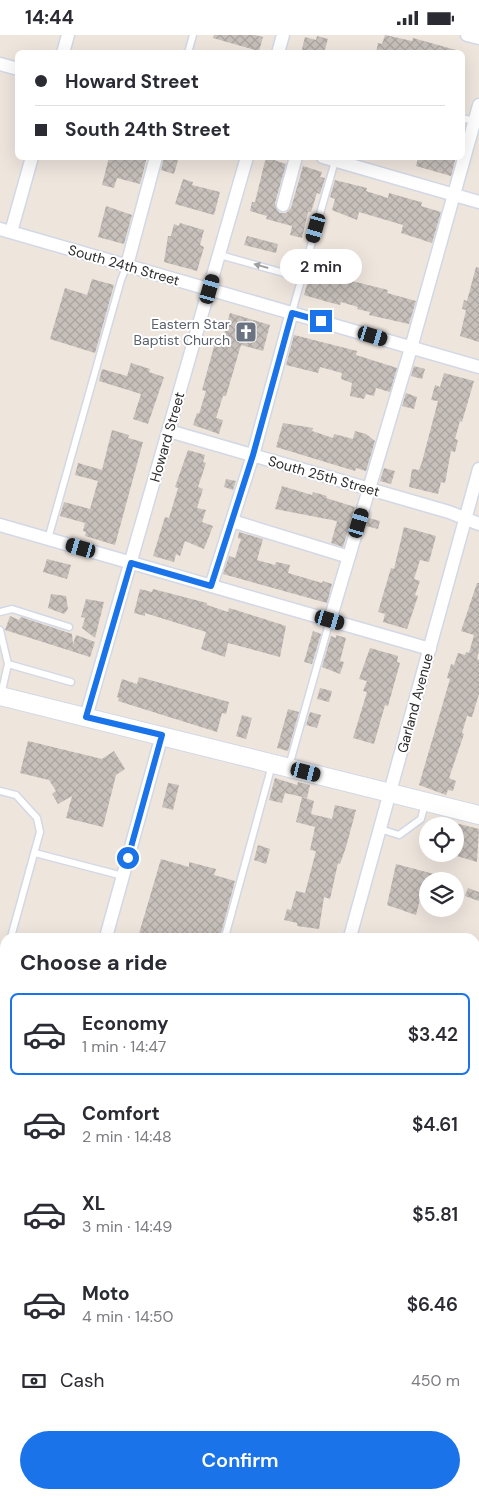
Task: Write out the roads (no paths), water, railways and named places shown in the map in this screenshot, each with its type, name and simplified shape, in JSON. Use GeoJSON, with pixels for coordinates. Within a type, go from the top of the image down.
{"type":"FeatureCollection","features":[{"type":"Feature","properties":{"kind":"street"},"geometry":{"type":"LineString","coordinates":[[64,50],[68,35]]}},
{"type":"Feature","properties":{"kind":"street"},"geometry":{"type":"LineString","coordinates":[[279,50],[283,35]]}},
{"type":"Feature","properties":{"kind":"street"},"geometry":{"type":"LineString","coordinates":[[468,35],[479,38]]}},
{"type":"Feature","properties":{"kind":"street"},"geometry":{"type":"LineString","coordinates":[[0,64],[15,68]]}},
{"type":"Feature","properties":{"kind":"street"},"geometry":{"type":"LineString","coordinates":[[465,134],[468,120],[479,105]]}},
{"type":"Feature","properties":{"kind":"street"},"geometry":{"type":"LineString","coordinates":[[5,230],[31,160]]}},
{"type":"Feature","properties":{"kind":"street"},"geometry":{"type":"LineString","coordinates":[[127,265],[155,160]]}},
{"type":"Feature","properties":{"kind":"street","name":"Howard Street"},"geometry":{"type":"LineString","coordinates":[[86,717],[246,160]]}},
{"type":"Feature","properties":{"kind":"street"},"geometry":{"type":"LineString","coordinates":[[283,205],[295,160]]}},
{"type":"Feature","properties":{"kind":"street"},"geometry":{"type":"LineString","coordinates":[[332,160],[479,202]]}},
{"type":"Feature","properties":{"kind":"street"},"geometry":{"type":"LineString","coordinates":[[330,620],[411,348],[452,195],[459,160]]}},
{"type":"Feature","properties":{"kind":"street","name":"South 24th Street"},"geometry":{"type":"LineString","coordinates":[[5,230],[479,367]]}},
{"type":"Feature","properties":{"kind":"street"},"geometry":{"type":"LineString","coordinates":[[211,586],[253,455],[292,313]]}},
{"type":"Feature","properties":{"kind":"street","name":"South 25th Street"},"geometry":{"type":"LineString","coordinates":[[169,431],[466,518],[479,524]]}},
{"type":"Feature","properties":{"kind":"street","name":"Garland Avenue"},"geometry":{"type":"LineString","coordinates":[[351,933],[479,469]]}},
{"type":"Feature","properties":{"kind":"street"},"geometry":{"type":"LineString","coordinates":[[232,521],[349,557]]}},
{"type":"Feature","properties":{"kind":"street"},"geometry":{"type":"LineString","coordinates":[[0,525],[430,649]]}},
{"type":"Feature","properties":{"kind":"street"},"geometry":{"type":"LineString","coordinates":[[0,696],[479,815]]}},
{"type":"Feature","properties":{"kind":"street"},"geometry":{"type":"LineString","coordinates":[[107,933],[162,735]]}},
{"type":"Feature","properties":{"kind":"lane"},"geometry":{"type":"LineString","coordinates":[[189,50],[193,35]]}},
{"type":"Feature","properties":{"kind":"lane"},"geometry":{"type":"LineString","coordinates":[[292,313],[302,278],[329,160]]}},
{"type":"Feature","properties":{"kind":"lane"},"geometry":{"type":"LineString","coordinates":[[220,255],[302,278]]}},
{"type":"Feature","properties":{"kind":"lane"},"geometry":{"type":"LineString","coordinates":[[48,539],[121,280],[127,265]]}},
{"type":"Feature","properties":{"kind":"lane"},"geometry":{"type":"LineString","coordinates":[[0,612],[12,609],[69,627]]}},
{"type":"Feature","properties":{"kind":"lane"},"geometry":{"type":"LineString","coordinates":[[226,933],[330,620]]}},
{"type":"Feature","properties":{"kind":"lane"},"geometry":{"type":"LineString","coordinates":[[0,630],[8,664],[0,696]]}},
{"type":"Feature","properties":{"kind":"lane"},"geometry":{"type":"LineString","coordinates":[[8,664],[71,682]]}},
{"type":"Feature","properties":{"kind":"lane"},"geometry":{"type":"LineString","coordinates":[[0,791],[16,795],[37,818],[40,832],[12,933]]}},
{"type":"Feature","properties":{"kind":"lane"},"geometry":{"type":"LineString","coordinates":[[380,829],[400,835],[421,819],[426,802]]}},
{"type":"Feature","properties":{"kind":"lane"},"geometry":{"type":"LineString","coordinates":[[35,853],[123,876]]}},
{"type":"Feature","properties":{"kind":"place","name":"Eastern Star Baptist Church"},"geometry":{"type":"Point","coordinates":[246,332]}}]}
